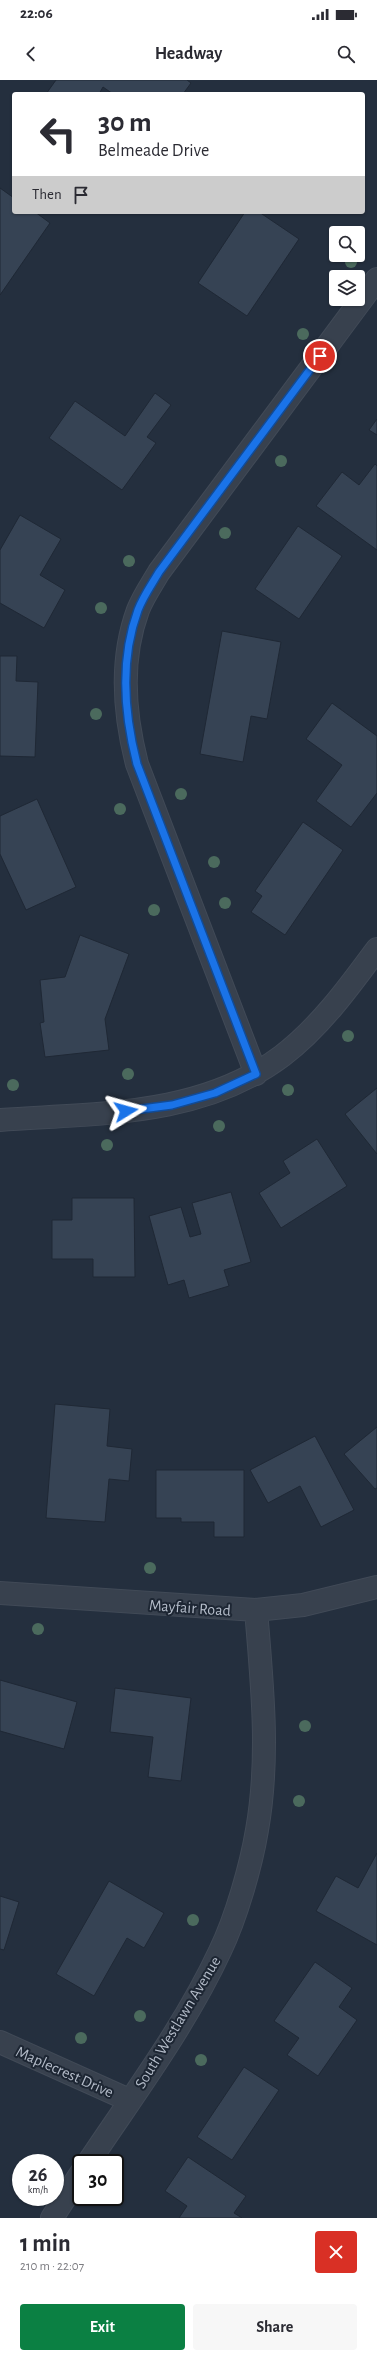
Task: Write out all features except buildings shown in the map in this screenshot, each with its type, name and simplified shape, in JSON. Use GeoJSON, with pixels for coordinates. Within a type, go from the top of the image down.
{"type":"FeatureCollection","features":[{"type":"Feature","properties":{"kind":"street"},"geometry":{"type":"LineString","coordinates":[[256,1074],[137,764],[130,735],[127,698],[129,647],[138,609],[159,572],[377,279]]}},
{"type":"Feature","properties":{"kind":"street"},"geometry":{"type":"LineString","coordinates":[[0,1120],[126,1111],[172,1105],[215,1093],[256,1074],[284,1055],[319,1022],[341,997],[377,949]]}},
{"type":"Feature","properties":{"kind":"street","name":"Mayfair Road"},"geometry":{"type":"LineString","coordinates":[[0,1593],[256,1610],[303,1606],[377,1587]]}},
{"type":"Feature","properties":{"kind":"street","name":"South Westlawn Avenue"},"geometry":{"type":"LineString","coordinates":[[94,2154],[193,2003],[218,1956],[246,1879],[257,1830],[264,1769],[263,1697],[256,1610]]}},
{"type":"Feature","properties":{"kind":"street","name":"Maplecrest Drive"},"geometry":{"type":"LineString","coordinates":[[0,2042],[129,2100]]}},
{"type":"Feature","properties":{"kind":"street"},"geometry":{"type":"LineString","coordinates":[[52,2218],[72,2188]]}},
{"type":"Feature","properties":{"kind":"route"},"geometry":{"type":"LineString","coordinates":[[126,1111],[172,1105],[215,1093],[256,1074],[213,966],[137,764],[130,735],[126,683],[129,647],[138,609],[159,572],[320,356]]}}]}
